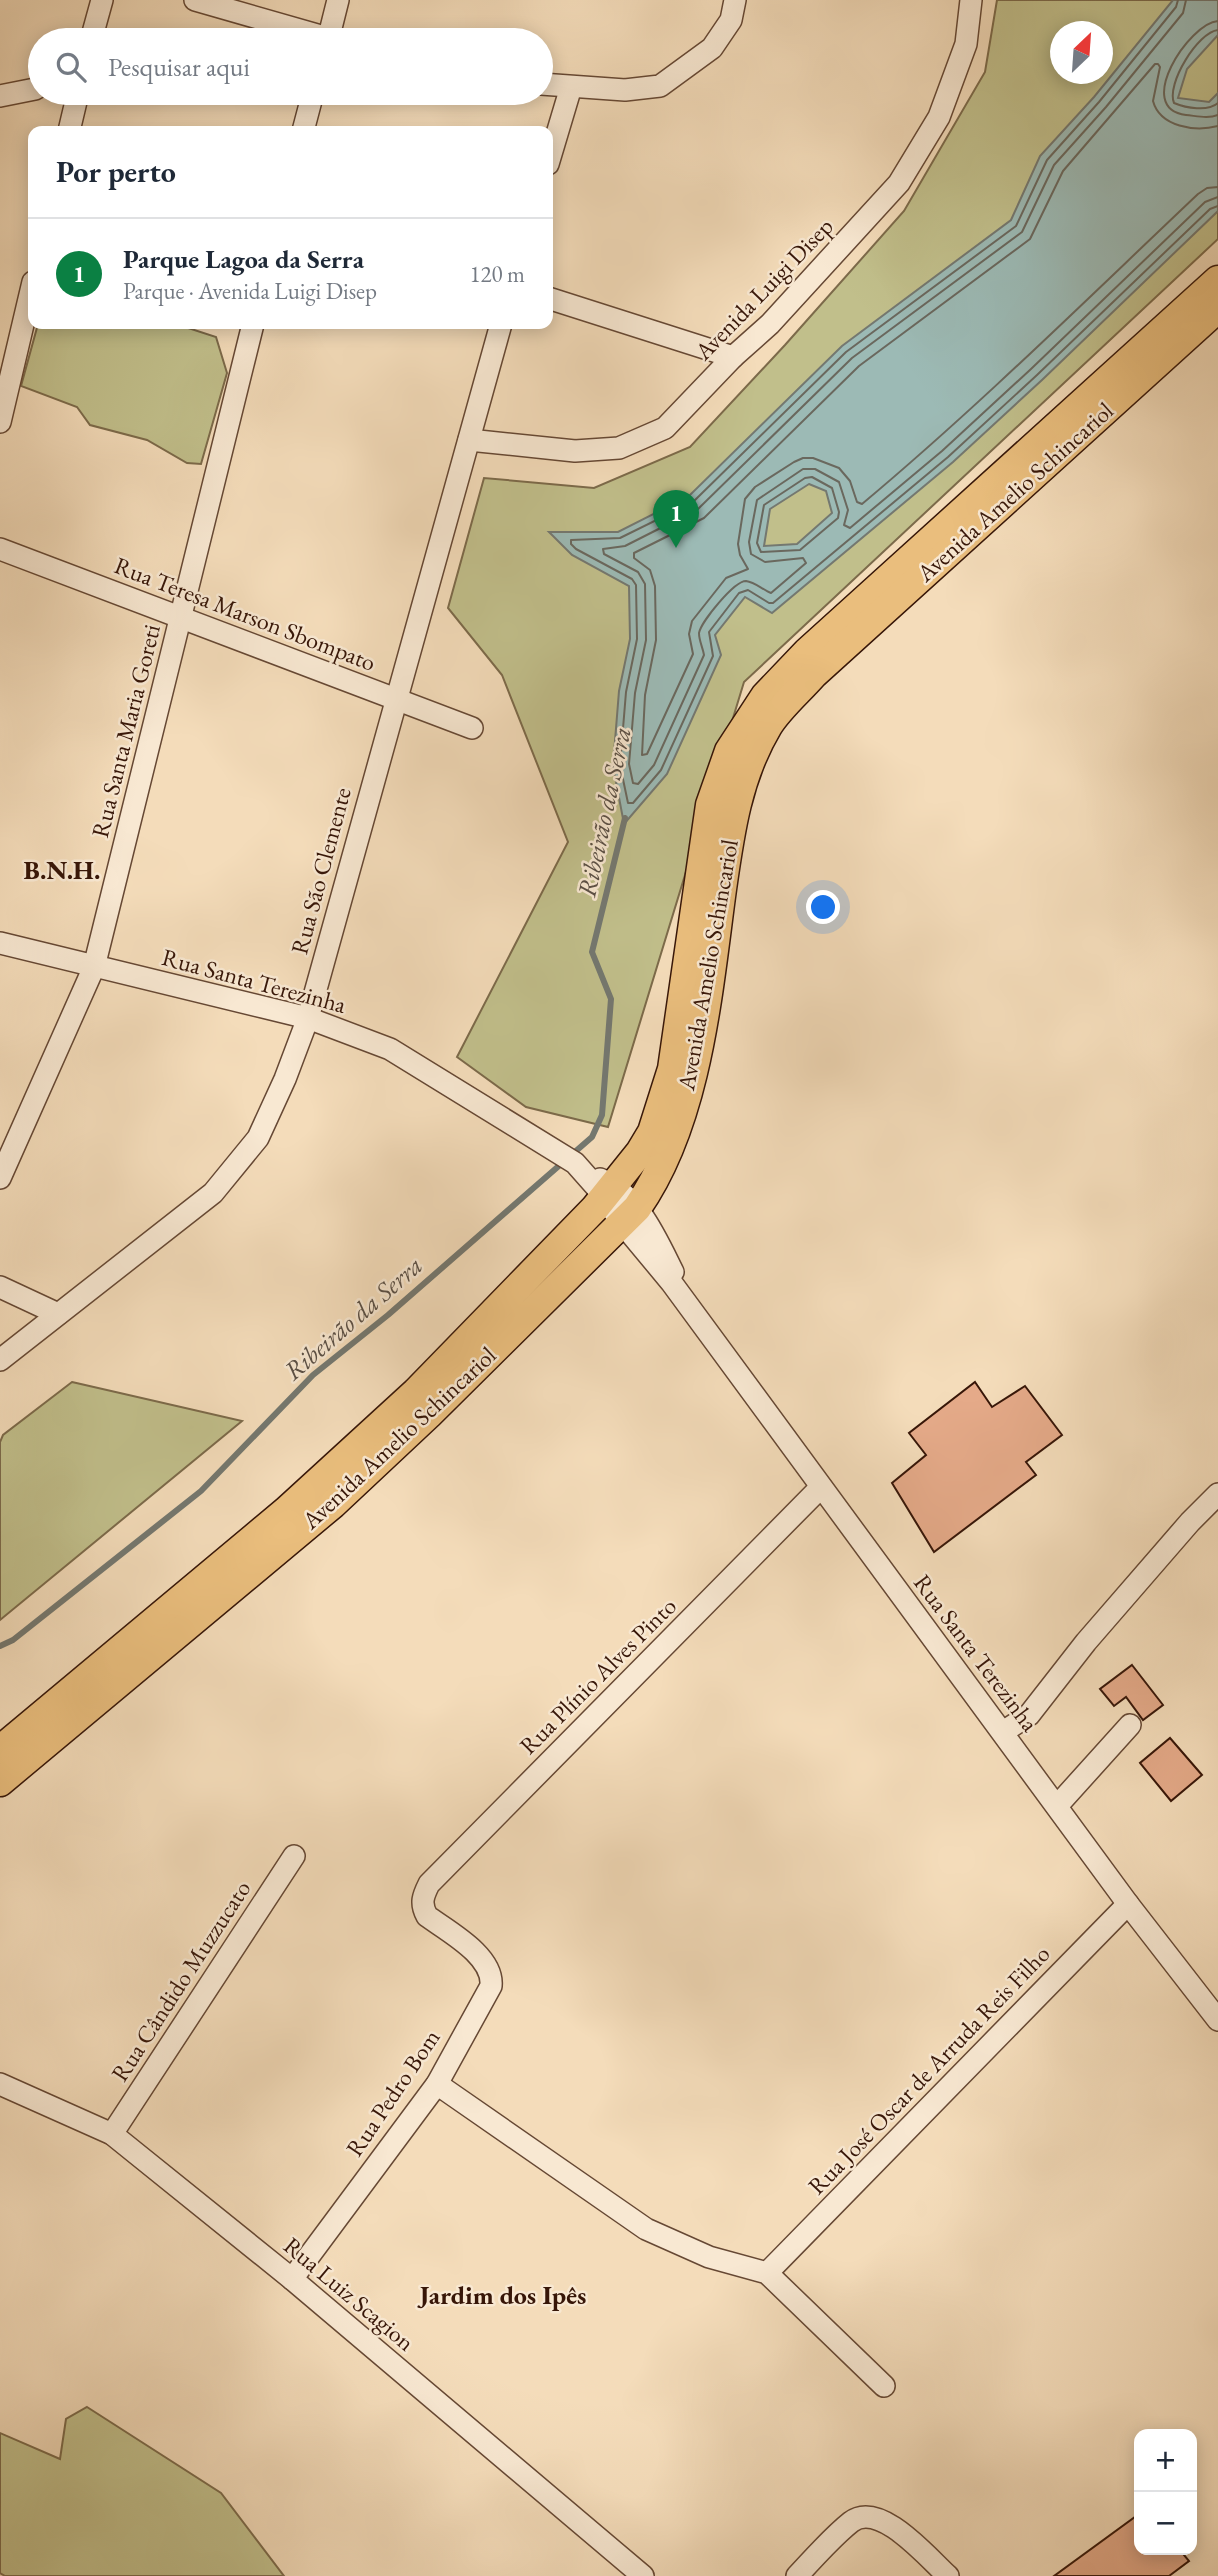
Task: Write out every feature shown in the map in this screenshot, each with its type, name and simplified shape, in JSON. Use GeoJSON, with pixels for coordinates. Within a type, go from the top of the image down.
{"type":"FeatureCollection","features":[{"type":"Feature","properties":{"kind":"main road","name":"Avenida Amelio Schincariol"},"geometry":{"type":"LineString","coordinates":[[0,1750],[347,1457],[416,1392],[608,1192],[640,1152],[652,1132],[664,1098],[673,1069],[710,806],[729,751],[765,696],[807,652],[1218,280]]}},
{"type":"Feature","properties":{"kind":"main road","name":"Avenida Amelio Schincariol"},"geometry":{"type":"LineString","coordinates":[[0,1782],[334,1504],[629,1216],[654,1184],[672,1140],[694,1066],[741,783],[768,725],[813,675],[1218,308]]}},
{"type":"Feature","properties":{"kind":"street"},"geometry":{"type":"LineString","coordinates":[[94,28],[102,0]]}},
{"type":"Feature","properties":{"kind":"street"},"geometry":{"type":"LineString","coordinates":[[195,0],[290,28]]}},
{"type":"Feature","properties":{"kind":"street"},"geometry":{"type":"LineString","coordinates":[[333,28],[338,0]]}},
{"type":"Feature","properties":{"kind":"street","name":"Avenida Luigi Disep"},"geometry":{"type":"LineString","coordinates":[[469,440],[575,452],[619,448],[665,428],[733,357],[770,324],[899,183],[939,117],[966,44],[971,0]]}},
{"type":"Feature","properties":{"kind":"street"},"geometry":{"type":"LineString","coordinates":[[553,85],[625,90],[660,86],[712,48],[733,10]]}},
{"type":"Feature","properties":{"kind":"street"},"geometry":{"type":"LineString","coordinates":[[553,147],[571,87]]}},
{"type":"Feature","properties":{"kind":"street"},"geometry":{"type":"LineString","coordinates":[[0,96],[28,90]]}},
{"type":"Feature","properties":{"kind":"street"},"geometry":{"type":"LineString","coordinates":[[70,126],[75,105]]}},
{"type":"Feature","properties":{"kind":"street"},"geometry":{"type":"LineString","coordinates":[[304,126],[310,105]]}},
{"type":"Feature","properties":{"kind":"street"},"geometry":{"type":"LineString","coordinates":[[553,300],[733,357]]}},
{"type":"Feature","properties":{"kind":"street"},"geometry":{"type":"LineString","coordinates":[[0,422],[28,303]]}},
{"type":"Feature","properties":{"kind":"street","name":"Rua Santa Maria Goreti"},"geometry":{"type":"LineString","coordinates":[[0,1178],[94,967],[252,329]]}},
{"type":"Feature","properties":{"kind":"street","name":"Rua São Clemente"},"geometry":{"type":"LineString","coordinates":[[0,1360],[213,1193],[258,1138],[285,1079],[308,1018],[500,329]]}},
{"type":"Feature","properties":{"kind":"street","name":"Rua Teresa Marson Sbompato"},"geometry":{"type":"LineString","coordinates":[[0,548],[472,728]]}},
{"type":"Feature","properties":{"kind":"street","name":"Rua Santa Terezinha"},"geometry":{"type":"LineString","coordinates":[[0,943],[308,1018],[390,1049],[557,1150],[581,1168],[608,1192],[629,1216],[695,1315],[821,1487],[1128,1904],[1218,2020]]}},
{"type":"Feature","properties":{"kind":"street"},"geometry":{"type":"LineString","coordinates":[[0,1287],[58,1314]]}},
{"type":"Feature","properties":{"kind":"street","name":"Rua Plínio Alves Pinto"},"geometry":{"type":"LineString","coordinates":[[422,1907],[422,1896],[429,1884],[821,1487]]}},
{"type":"Feature","properties":{"kind":"street"},"geometry":{"type":"LineString","coordinates":[[1003,1732],[1029,1715],[1086,1642],[1190,1522],[1218,1494]]}},
{"type":"Feature","properties":{"kind":"street"},"geometry":{"type":"LineString","coordinates":[[1057,1806],[1130,1725]]}},
{"type":"Feature","properties":{"kind":"street","name":"Rua Cândido Muzzucato"},"geometry":{"type":"LineString","coordinates":[[112,2134],[294,1856]]}},
{"type":"Feature","properties":{"kind":"street","name":"Rua José Oscar de Arruda Reis Filho"},"geometry":{"type":"LineString","coordinates":[[767,2273],[1128,1904]]}},
{"type":"Feature","properties":{"kind":"street","name":"Rua Pedro Bom"},"geometry":{"type":"LineString","coordinates":[[292,2280],[437,2084],[491,1986],[492,1977],[486,1962],[427,1916],[422,1907]]}},
{"type":"Feature","properties":{"kind":"street","name":"Rua Luiz Scagion"},"geometry":{"type":"LineString","coordinates":[[0,2084],[112,2134],[292,2280],[643,2576]]}},
{"type":"Feature","properties":{"kind":"street"},"geometry":{"type":"LineString","coordinates":[[437,2084],[646,2230],[709,2258],[767,2273],[884,2386]]}},
{"type":"Feature","properties":{"kind":"street"},"geometry":{"type":"LineString","coordinates":[[797,2576],[853,2520],[867,2516],[887,2521],[948,2576]]}},
{"type":"Feature","properties":{"kind":"shaded area"},"geometry":{"type":"Polygon","coordinates":[[[997,0],[1218,0],[1218,239],[744,682],[608,1127],[526,1107],[457,1057],[568,842],[502,675],[448,608],[484,478],[594,488],[690,447],[904,211],[985,72],[997,0]]]}},
{"type":"Feature","properties":{"kind":"shaded area"},"geometry":{"type":"Polygon","coordinates":[[[37,329],[191,329],[216,337],[227,373],[201,464],[187,463],[147,440],[90,425],[77,407],[21,386],[37,329]]]}},
{"type":"Feature","properties":{"kind":"shaded area"},"geometry":{"type":"Polygon","coordinates":[[[72,1382],[242,1421],[0,1620],[0,1442],[3,1435],[72,1382]]]}},
{"type":"Feature","properties":{"kind":"shaded area"},"geometry":{"type":"Polygon","coordinates":[[[87,2407],[221,2493],[284,2576],[5,2576],[0,2573],[0,2433],[60,2459],[66,2419],[87,2407]]]}},
{"type":"Feature","properties":{"kind":"water"},"geometry":{"type":"Polygon","coordinates":[[[1173,0],[1218,0],[1218,35],[1187,69],[1178,98],[1209,102],[1218,93],[1218,211],[953,462],[772,613],[745,597],[715,635],[721,655],[667,774],[624,824],[613,766],[619,691],[630,639],[629,586],[572,555],[549,532],[618,532],[689,496],[842,346],[1011,220],[1040,156],[1105,84],[1113,84],[1113,74],[1173,0]],[[809,484],[770,509],[764,546],[797,544],[832,513],[826,491],[809,484]]]}},
{"type":"Feature","properties":{"kind":"building"},"geometry":{"type":"Polygon","coordinates":[[[975,1382],[992,1407],[1025,1386],[1062,1435],[1026,1462],[1036,1475],[934,1552],[892,1483],[926,1455],[909,1433],[975,1382]]]}},
{"type":"Feature","properties":{"kind":"building"},"geometry":{"type":"Polygon","coordinates":[[[1132,1665],[1163,1705],[1143,1720],[1126,1697],[1114,1706],[1100,1689],[1132,1665]]]}},
{"type":"Feature","properties":{"kind":"building"},"geometry":{"type":"Polygon","coordinates":[[[1170,1738],[1202,1775],[1171,1801],[1140,1763],[1170,1738]]]}},
{"type":"Feature","properties":{"kind":"building"},"geometry":{"type":"Polygon","coordinates":[[[1134,2518],[1134,2555],[1184,2555],[1189,2561],[1169,2576],[1054,2576],[1134,2518]]]}},
{"type":"Feature","properties":{"kind":"waterway","name":"Ribeirão da Serra"},"geometry":{"type":"LineString","coordinates":[[0,1646],[13,1640],[201,1491],[313,1375],[388,1315],[592,1137],[602,1115],[611,999],[592,952],[625,818]]}},
{"type":"Feature","properties":{"kind":"place","name":"Parque Lagoa da Serra"},"geometry":{"type":"Point","coordinates":[676,548]}},
{"type":"Feature","properties":{"kind":"district","name":"B.N.H."},"geometry":{"type":"Point","coordinates":[62,870]}},
{"type":"Feature","properties":{"kind":"district","name":"Jardim dos Ipês"},"geometry":{"type":"Point","coordinates":[503,2295]}}]}
